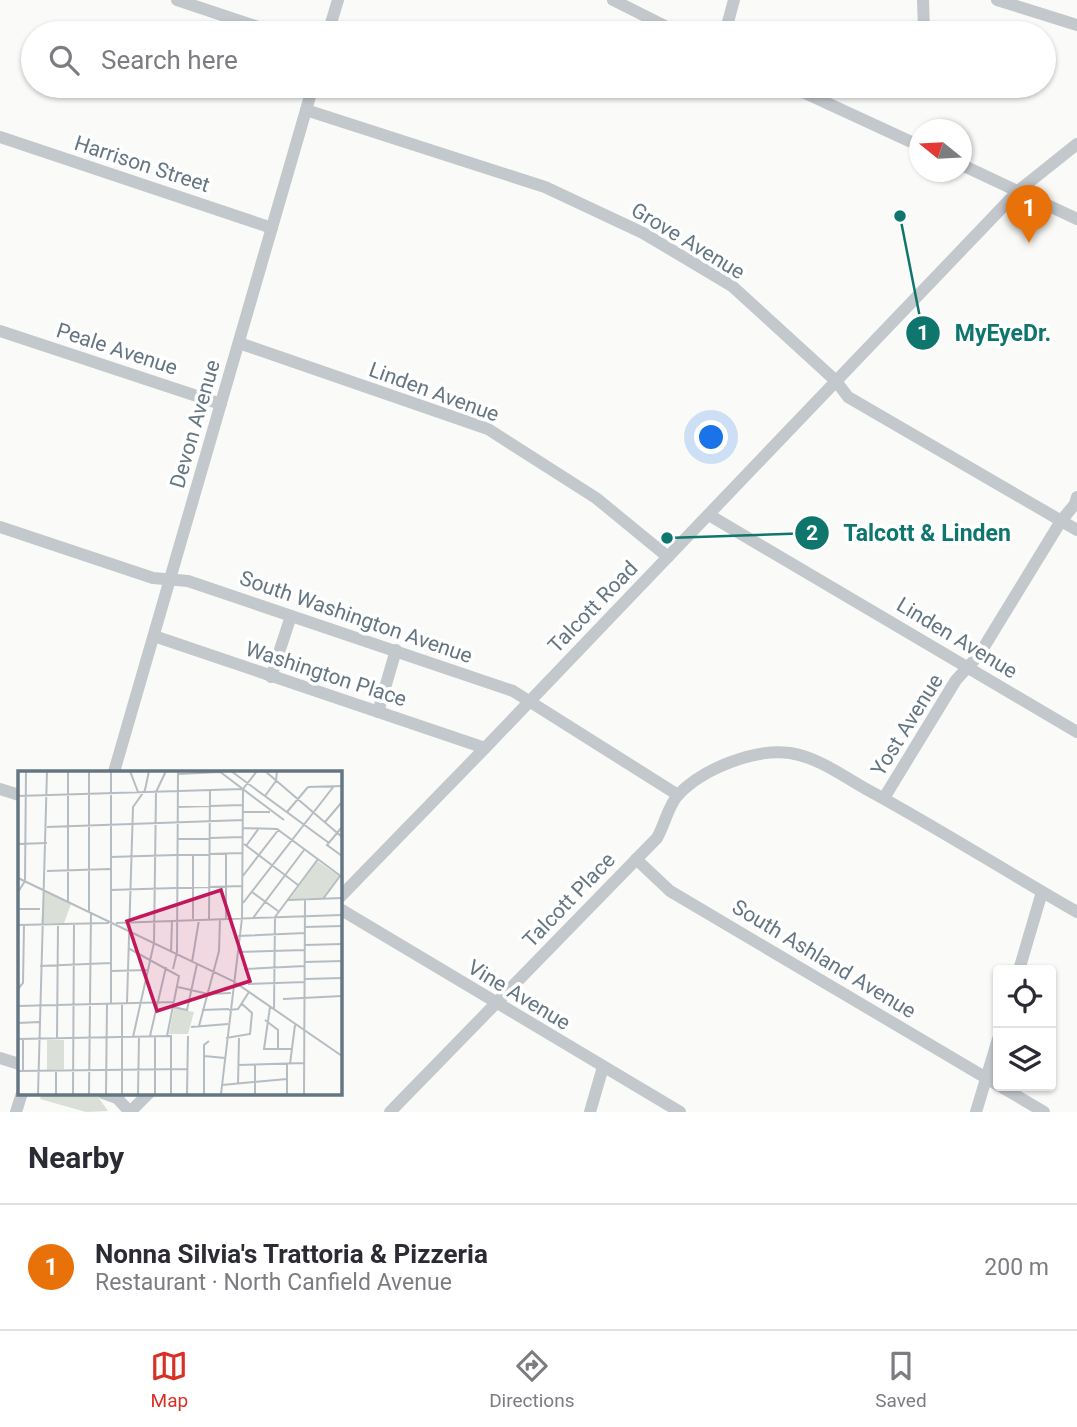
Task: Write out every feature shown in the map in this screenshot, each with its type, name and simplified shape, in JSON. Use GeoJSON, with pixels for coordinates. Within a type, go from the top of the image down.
{"type":"FeatureCollection","features":[{"type":"Feature","properties":{"kind":"street"},"geometry":{"type":"LineString","coordinates":[[177,0],[240,21]]}},
{"type":"Feature","properties":{"kind":"street"},"geometry":{"type":"LineString","coordinates":[[332,21],[338,0]]}},
{"type":"Feature","properties":{"kind":"street"},"geometry":{"type":"LineString","coordinates":[[613,0],[655,21]]}},
{"type":"Feature","properties":{"kind":"street"},"geometry":{"type":"LineString","coordinates":[[728,21],[734,0]]}},
{"type":"Feature","properties":{"kind":"street"},"geometry":{"type":"LineString","coordinates":[[923,0],[924,21]]}},
{"type":"Feature","properties":{"kind":"street"},"geometry":{"type":"LineString","coordinates":[[997,0],[1077,26]]}},
{"type":"Feature","properties":{"kind":"street","name":"Devon Avenue"},"geometry":{"type":"LineString","coordinates":[[114,771],[310,98]]}},
{"type":"Feature","properties":{"kind":"street"},"geometry":{"type":"LineString","coordinates":[[816,98],[909,141]]}},
{"type":"Feature","properties":{"kind":"street","name":"Grove Avenue"},"geometry":{"type":"LineString","coordinates":[[306,110],[545,187],[643,233],[732,286],[836,382],[848,397],[1077,530]]}},
{"type":"Feature","properties":{"kind":"street","name":"Harrison Street"},"geometry":{"type":"LineString","coordinates":[[0,137],[272,228]]}},
{"type":"Feature","properties":{"kind":"street","name":"Talcott Road"},"geometry":{"type":"LineString","coordinates":[[341,896],[1018,191],[1077,145]]}},
{"type":"Feature","properties":{"kind":"street"},"geometry":{"type":"LineString","coordinates":[[972,170],[1077,219]]}},
{"type":"Feature","properties":{"kind":"street","name":"Peale Avenue"},"geometry":{"type":"LineString","coordinates":[[0,331],[221,404]]}},
{"type":"Feature","properties":{"kind":"street","name":"Linden Avenue"},"geometry":{"type":"LineString","coordinates":[[239,343],[488,429],[596,498],[668,557]]}},
{"type":"Feature","properties":{"kind":"street","name":"Yost Avenue"},"geometry":{"type":"LineString","coordinates":[[884,798],[956,680],[979,655],[1077,497]]}},
{"type":"Feature","properties":{"kind":"street","name":"Linden Avenue"},"geometry":{"type":"LineString","coordinates":[[709,515],[1077,732]]}},
{"type":"Feature","properties":{"kind":"street","name":"South Washington Avenue"},"geometry":{"type":"LineString","coordinates":[[0,527],[153,578],[188,581],[513,691],[678,795]]}},
{"type":"Feature","properties":{"kind":"street"},"geometry":{"type":"LineString","coordinates":[[271,677],[291,616]]}},
{"type":"Feature","properties":{"kind":"street","name":"Washington Place"},"geometry":{"type":"LineString","coordinates":[[154,636],[485,748]]}},
{"type":"Feature","properties":{"kind":"street"},"geometry":{"type":"LineString","coordinates":[[378,712],[396,650]]}},
{"type":"Feature","properties":{"kind":"street","name":"Talcott Place"},"geometry":{"type":"LineString","coordinates":[[390,1112],[657,838],[678,795],[696,780],[736,760],[756,754],[789,753],[817,762],[884,798]]}},
{"type":"Feature","properties":{"kind":"street"},"geometry":{"type":"LineString","coordinates":[[0,789],[18,795]]}},
{"type":"Feature","properties":{"kind":"street"},"geometry":{"type":"LineString","coordinates":[[884,798],[1077,912]]}},
{"type":"Feature","properties":{"kind":"street","name":"South Ashland Avenue"},"geometry":{"type":"LineString","coordinates":[[636,859],[670,891],[993,1082]]}},
{"type":"Feature","properties":{"kind":"street"},"geometry":{"type":"LineString","coordinates":[[1020,965],[1042,892]]}},
{"type":"Feature","properties":{"kind":"street","name":"Vine Avenue"},"geometry":{"type":"LineString","coordinates":[[341,910],[680,1112]]}},
{"type":"Feature","properties":{"kind":"street"},"geometry":{"type":"LineString","coordinates":[[0,1058],[18,1064]]}},
{"type":"Feature","properties":{"kind":"street"},"geometry":{"type":"LineString","coordinates":[[590,1112],[603,1067]]}},
{"type":"Feature","properties":{"kind":"street"},"geometry":{"type":"LineString","coordinates":[[976,1112],[993,1086]]}},
{"type":"Feature","properties":{"kind":"street","name":"South Ashland Avenue"},"geometry":{"type":"LineString","coordinates":[[1009,1091],[1044,1112]]}},
{"type":"Feature","properties":{"kind":"street"},"geometry":{"type":"LineString","coordinates":[[16,1112],[22,1094]]}},
{"type":"Feature","properties":{"kind":"street"},"geometry":{"type":"LineString","coordinates":[[106,1094],[117,1098],[130,1112],[148,1094]]}},
{"type":"Feature","properties":{"kind":"shaded area"},"geometry":{"type":"Polygon","coordinates":[[[42,1094],[87,1094],[98,1097],[108,1111],[86,1112],[40,1099],[42,1094]]]}},
{"type":"Feature","properties":{"kind":"place","name":"MyEyeDr."},"geometry":{"type":"Point","coordinates":[900,216]}},
{"type":"Feature","properties":{"kind":"place","name":"Nonna Silvia's Trattoria & Pizzeria"},"geometry":{"type":"Point","coordinates":[1029,243]}},
{"type":"Feature","properties":{"kind":"place","name":"Talcott & Linden"},"geometry":{"type":"Point","coordinates":[667,538]}}]}
